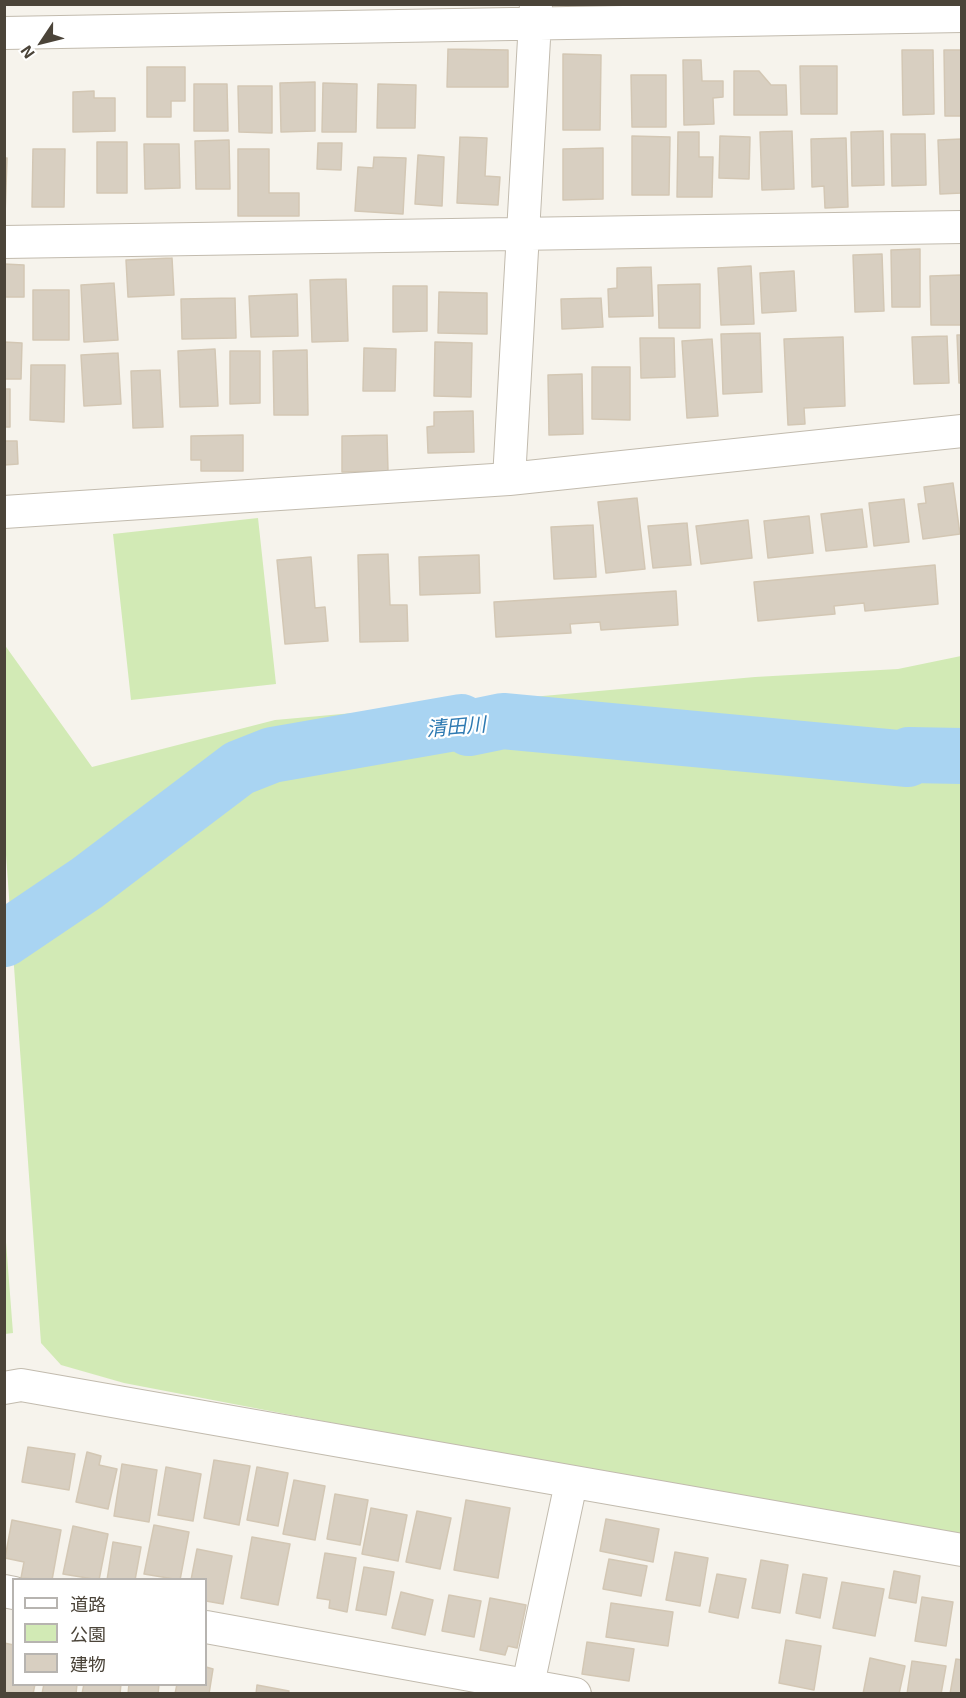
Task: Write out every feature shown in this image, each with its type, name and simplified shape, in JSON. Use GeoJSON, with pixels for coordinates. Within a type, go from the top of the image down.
{"type":"FeatureCollection","features":[{"type":"Feature","properties":{"kind":"street"},"geometry":{"type":"LineString","coordinates":[[509,479],[535,13]]}},
{"type":"Feature","properties":{"kind":"street"},"geometry":{"type":"LineString","coordinates":[[4,33],[535,13],[962,16]]}},
{"type":"Feature","properties":{"kind":"street"},"geometry":{"type":"LineString","coordinates":[[4,242],[524,236],[962,227]]}},
{"type":"Feature","properties":{"kind":"street"},"geometry":{"type":"LineString","coordinates":[[4,512],[509,479],[962,432]]}},
{"type":"Feature","properties":{"kind":"street"},"geometry":{"type":"LineString","coordinates":[[4,1388],[21,1385],[962,1550]]}},
{"type":"Feature","properties":{"kind":"street"},"geometry":{"type":"LineString","coordinates":[[526,1689],[571,1483]]}},
{"type":"Feature","properties":{"kind":"street"},"geometry":{"type":"LineString","coordinates":[[207,1627],[526,1689],[575,1694]]}},
{"type":"Feature","properties":{"kind":"green space"},"geometry":{"type":"Polygon","coordinates":[[[258,518],[276,684],[131,700],[113,534],[258,518]]]}},
{"type":"Feature","properties":{"kind":"green space"},"geometry":{"type":"Polygon","coordinates":[[[4,644],[92,767],[275,720],[755,677],[898,669],[961,656],[961,1535],[390,1434],[124,1383],[61,1365],[41,1343],[5,841],[4,644]]]}},
{"type":"Feature","properties":{"kind":"green space"},"geometry":{"type":"Polygon","coordinates":[[[5,1229],[13,1333],[4,1334],[5,1229]]]}},
{"type":"Feature","properties":{"kind":"building"},"geometry":{"type":"Polygon","coordinates":[[[448,49],[508,50],[508,87],[447,87],[448,49]]]}},
{"type":"Feature","properties":{"kind":"building"},"geometry":{"type":"Polygon","coordinates":[[[902,50],[933,50],[934,114],[903,115],[902,50]]]}},
{"type":"Feature","properties":{"kind":"building"},"geometry":{"type":"Polygon","coordinates":[[[944,50],[962,50],[962,116],[945,116],[944,50]]]}},
{"type":"Feature","properties":{"kind":"building"},"geometry":{"type":"Polygon","coordinates":[[[563,54],[601,55],[600,130],[563,130],[563,54]]]}},
{"type":"Feature","properties":{"kind":"building"},"geometry":{"type":"Polygon","coordinates":[[[683,60],[701,60],[702,81],[723,81],[723,97],[713,98],[714,124],[684,125],[683,60]]]}},
{"type":"Feature","properties":{"kind":"building"},"geometry":{"type":"Polygon","coordinates":[[[800,66],[837,66],[837,114],[801,114],[800,66]]]}},
{"type":"Feature","properties":{"kind":"building"},"geometry":{"type":"Polygon","coordinates":[[[147,67],[185,67],[185,101],[171,101],[171,117],[147,117],[147,67]]]}},
{"type":"Feature","properties":{"kind":"building"},"geometry":{"type":"Polygon","coordinates":[[[734,71],[759,71],[771,85],[786,85],[787,115],[734,115],[734,71]]]}},
{"type":"Feature","properties":{"kind":"building"},"geometry":{"type":"Polygon","coordinates":[[[631,75],[666,75],[666,127],[632,127],[631,75]]]}},
{"type":"Feature","properties":{"kind":"building"},"geometry":{"type":"Polygon","coordinates":[[[315,82],[315,131],[281,132],[280,83],[315,82]]]}},
{"type":"Feature","properties":{"kind":"building"},"geometry":{"type":"Polygon","coordinates":[[[323,83],[357,84],[356,132],[322,132],[323,83]]]}},
{"type":"Feature","properties":{"kind":"building"},"geometry":{"type":"Polygon","coordinates":[[[194,84],[227,84],[228,131],[194,131],[194,84]]]}},
{"type":"Feature","properties":{"kind":"building"},"geometry":{"type":"Polygon","coordinates":[[[378,84],[416,85],[415,128],[377,128],[378,84]]]}},
{"type":"Feature","properties":{"kind":"building"},"geometry":{"type":"Polygon","coordinates":[[[238,86],[272,86],[272,133],[239,132],[238,86]]]}},
{"type":"Feature","properties":{"kind":"building"},"geometry":{"type":"Polygon","coordinates":[[[94,91],[94,98],[115,98],[115,131],[73,132],[73,92],[94,91]]]}},
{"type":"Feature","properties":{"kind":"building"},"geometry":{"type":"Polygon","coordinates":[[[792,131],[794,189],[762,190],[760,132],[792,131]]]}},
{"type":"Feature","properties":{"kind":"building"},"geometry":{"type":"Polygon","coordinates":[[[883,131],[884,185],[852,186],[851,132],[883,131]]]}},
{"type":"Feature","properties":{"kind":"building"},"geometry":{"type":"Polygon","coordinates":[[[678,132],[699,132],[699,157],[713,157],[712,197],[677,197],[678,132]]]}},
{"type":"Feature","properties":{"kind":"building"},"geometry":{"type":"Polygon","coordinates":[[[891,134],[925,134],[926,185],[892,186],[891,134]]]}},
{"type":"Feature","properties":{"kind":"building"},"geometry":{"type":"Polygon","coordinates":[[[632,136],[670,137],[669,195],[632,195],[632,136]]]}},
{"type":"Feature","properties":{"kind":"building"},"geometry":{"type":"Polygon","coordinates":[[[720,136],[750,137],[749,179],[719,178],[720,136]]]}},
{"type":"Feature","properties":{"kind":"building"},"geometry":{"type":"Polygon","coordinates":[[[460,137],[487,138],[485,176],[500,177],[498,205],[457,203],[460,137]]]}},
{"type":"Feature","properties":{"kind":"building"},"geometry":{"type":"Polygon","coordinates":[[[846,138],[848,207],[825,208],[824,186],[812,187],[811,139],[846,138]]]}},
{"type":"Feature","properties":{"kind":"building"},"geometry":{"type":"Polygon","coordinates":[[[962,139],[962,193],[940,194],[938,140],[962,139]]]}},
{"type":"Feature","properties":{"kind":"building"},"geometry":{"type":"Polygon","coordinates":[[[229,140],[230,189],[196,189],[195,141],[229,140]]]}},
{"type":"Feature","properties":{"kind":"building"},"geometry":{"type":"Polygon","coordinates":[[[97,142],[127,142],[127,193],[97,193],[97,142]]]}},
{"type":"Feature","properties":{"kind":"building"},"geometry":{"type":"Polygon","coordinates":[[[318,143],[342,143],[341,170],[317,169],[318,143]]]}},
{"type":"Feature","properties":{"kind":"building"},"geometry":{"type":"Polygon","coordinates":[[[144,144],[179,144],[180,188],[145,189],[144,144]]]}},
{"type":"Feature","properties":{"kind":"building"},"geometry":{"type":"Polygon","coordinates":[[[603,148],[603,199],[563,200],[563,149],[603,148]]]}},
{"type":"Feature","properties":{"kind":"building"},"geometry":{"type":"Polygon","coordinates":[[[33,149],[65,149],[64,207],[32,207],[33,149]]]}},
{"type":"Feature","properties":{"kind":"building"},"geometry":{"type":"Polygon","coordinates":[[[238,149],[269,149],[269,193],[299,193],[299,216],[238,216],[238,149]]]}},
{"type":"Feature","properties":{"kind":"building"},"geometry":{"type":"Polygon","coordinates":[[[418,155],[444,157],[442,206],[415,204],[418,155]]]}},
{"type":"Feature","properties":{"kind":"building"},"geometry":{"type":"Polygon","coordinates":[[[374,157],[406,158],[403,214],[355,211],[358,167],[373,168],[374,157]]]}},
{"type":"Feature","properties":{"kind":"building"},"geometry":{"type":"Polygon","coordinates":[[[4,158],[7,158],[5,216],[4,216],[4,158]]]}},
{"type":"Feature","properties":{"kind":"building"},"geometry":{"type":"Polygon","coordinates":[[[920,249],[920,307],[892,307],[891,250],[920,249]]]}},
{"type":"Feature","properties":{"kind":"building"},"geometry":{"type":"Polygon","coordinates":[[[882,254],[884,311],[855,312],[853,255],[882,254]]]}},
{"type":"Feature","properties":{"kind":"building"},"geometry":{"type":"Polygon","coordinates":[[[172,258],[174,295],[128,297],[126,260],[172,258]]]}},
{"type":"Feature","properties":{"kind":"building"},"geometry":{"type":"Polygon","coordinates":[[[4,264],[24,265],[24,297],[4,297],[4,264]]]}},
{"type":"Feature","properties":{"kind":"building"},"geometry":{"type":"Polygon","coordinates":[[[751,266],[754,324],[721,325],[718,268],[751,266]]]}},
{"type":"Feature","properties":{"kind":"building"},"geometry":{"type":"Polygon","coordinates":[[[651,267],[653,316],[609,317],[608,289],[617,288],[617,268],[651,267]]]}},
{"type":"Feature","properties":{"kind":"building"},"geometry":{"type":"Polygon","coordinates":[[[794,271],[796,311],[762,313],[760,273],[794,271]]]}},
{"type":"Feature","properties":{"kind":"building"},"geometry":{"type":"Polygon","coordinates":[[[962,275],[962,325],[931,325],[930,276],[962,275]]]}},
{"type":"Feature","properties":{"kind":"building"},"geometry":{"type":"Polygon","coordinates":[[[346,279],[348,341],[312,342],[310,280],[346,279]]]}},
{"type":"Feature","properties":{"kind":"building"},"geometry":{"type":"Polygon","coordinates":[[[114,283],[118,340],[84,342],[81,285],[114,283]]]}},
{"type":"Feature","properties":{"kind":"building"},"geometry":{"type":"Polygon","coordinates":[[[700,284],[700,328],[659,328],[658,285],[700,284]]]}},
{"type":"Feature","properties":{"kind":"building"},"geometry":{"type":"Polygon","coordinates":[[[393,286],[427,286],[427,331],[393,332],[393,286]]]}},
{"type":"Feature","properties":{"kind":"building"},"geometry":{"type":"Polygon","coordinates":[[[33,290],[69,290],[69,340],[33,340],[33,290]]]}},
{"type":"Feature","properties":{"kind":"building"},"geometry":{"type":"Polygon","coordinates":[[[439,292],[487,293],[487,334],[438,333],[439,292]]]}},
{"type":"Feature","properties":{"kind":"building"},"geometry":{"type":"Polygon","coordinates":[[[297,294],[298,336],[251,337],[249,296],[297,294]]]}},
{"type":"Feature","properties":{"kind":"building"},"geometry":{"type":"Polygon","coordinates":[[[235,298],[236,338],[182,339],[181,299],[235,298]]]}},
{"type":"Feature","properties":{"kind":"building"},"geometry":{"type":"Polygon","coordinates":[[[601,298],[603,327],[562,329],[561,299],[601,298]]]}},
{"type":"Feature","properties":{"kind":"building"},"geometry":{"type":"Polygon","coordinates":[[[760,333],[762,392],[723,394],[721,334],[760,333]]]}},
{"type":"Feature","properties":{"kind":"building"},"geometry":{"type":"Polygon","coordinates":[[[957,335],[962,335],[962,383],[959,383],[957,335]]]}},
{"type":"Feature","properties":{"kind":"building"},"geometry":{"type":"Polygon","coordinates":[[[947,336],[949,383],[914,384],[912,337],[947,336]]]}},
{"type":"Feature","properties":{"kind":"building"},"geometry":{"type":"Polygon","coordinates":[[[843,337],[845,406],[804,408],[805,424],[788,425],[784,339],[843,337]]]}},
{"type":"Feature","properties":{"kind":"building"},"geometry":{"type":"Polygon","coordinates":[[[640,338],[674,338],[675,377],[641,378],[640,338]]]}},
{"type":"Feature","properties":{"kind":"building"},"geometry":{"type":"Polygon","coordinates":[[[712,339],[718,416],[687,418],[682,341],[712,339]]]}},
{"type":"Feature","properties":{"kind":"building"},"geometry":{"type":"Polygon","coordinates":[[[4,342],[22,343],[21,379],[4,379],[4,342]]]}},
{"type":"Feature","properties":{"kind":"building"},"geometry":{"type":"Polygon","coordinates":[[[435,342],[472,343],[471,397],[434,396],[435,342]]]}},
{"type":"Feature","properties":{"kind":"building"},"geometry":{"type":"Polygon","coordinates":[[[364,348],[396,349],[395,391],[363,391],[364,348]]]}},
{"type":"Feature","properties":{"kind":"building"},"geometry":{"type":"Polygon","coordinates":[[[215,349],[218,406],[180,407],[178,351],[215,349]]]}},
{"type":"Feature","properties":{"kind":"building"},"geometry":{"type":"Polygon","coordinates":[[[307,350],[308,415],[274,415],[273,351],[307,350]]]}},
{"type":"Feature","properties":{"kind":"building"},"geometry":{"type":"Polygon","coordinates":[[[230,351],[260,351],[260,403],[230,404],[230,351]]]}},
{"type":"Feature","properties":{"kind":"building"},"geometry":{"type":"Polygon","coordinates":[[[118,353],[121,404],[84,406],[81,355],[118,353]]]}},
{"type":"Feature","properties":{"kind":"building"},"geometry":{"type":"Polygon","coordinates":[[[31,365],[65,365],[64,422],[30,420],[31,365]]]}},
{"type":"Feature","properties":{"kind":"building"},"geometry":{"type":"Polygon","coordinates":[[[592,367],[630,367],[630,420],[592,419],[592,367]]]}},
{"type":"Feature","properties":{"kind":"building"},"geometry":{"type":"Polygon","coordinates":[[[160,370],[163,427],[133,428],[131,371],[160,370]]]}},
{"type":"Feature","properties":{"kind":"building"},"geometry":{"type":"Polygon","coordinates":[[[582,374],[583,434],[549,435],[548,375],[582,374]]]}},
{"type":"Feature","properties":{"kind":"building"},"geometry":{"type":"Polygon","coordinates":[[[4,389],[10,389],[10,427],[4,427],[4,389]]]}},
{"type":"Feature","properties":{"kind":"building"},"geometry":{"type":"Polygon","coordinates":[[[473,411],[474,452],[428,453],[427,427],[434,426],[434,412],[473,411]]]}},
{"type":"Feature","properties":{"kind":"building"},"geometry":{"type":"Polygon","coordinates":[[[243,435],[243,471],[201,471],[201,460],[191,460],[191,436],[243,435]]]}},
{"type":"Feature","properties":{"kind":"building"},"geometry":{"type":"Polygon","coordinates":[[[387,435],[388,471],[342,472],[342,436],[387,435]]]}},
{"type":"Feature","properties":{"kind":"building"},"geometry":{"type":"Polygon","coordinates":[[[4,441],[17,441],[18,464],[4,465],[4,441]]]}},
{"type":"Feature","properties":{"kind":"building"},"geometry":{"type":"Polygon","coordinates":[[[953,483],[960,534],[923,539],[918,504],[926,503],[924,487],[953,483]]]}},
{"type":"Feature","properties":{"kind":"building"},"geometry":{"type":"Polygon","coordinates":[[[637,498],[645,569],[606,573],[598,502],[637,498]]]}},
{"type":"Feature","properties":{"kind":"building"},"geometry":{"type":"Polygon","coordinates":[[[904,499],[909,542],[874,546],[869,503],[904,499]]]}},
{"type":"Feature","properties":{"kind":"building"},"geometry":{"type":"Polygon","coordinates":[[[862,509],[867,547],[826,551],[821,514],[862,509]]]}},
{"type":"Feature","properties":{"kind":"building"},"geometry":{"type":"Polygon","coordinates":[[[809,516],[813,553],[768,558],[764,521],[809,516]]]}},
{"type":"Feature","properties":{"kind":"building"},"geometry":{"type":"Polygon","coordinates":[[[748,520],[752,558],[701,564],[696,526],[748,520]]]}},
{"type":"Feature","properties":{"kind":"building"},"geometry":{"type":"Polygon","coordinates":[[[687,523],[691,565],[653,568],[648,526],[687,523]]]}},
{"type":"Feature","properties":{"kind":"building"},"geometry":{"type":"Polygon","coordinates":[[[593,525],[596,577],[554,579],[551,527],[593,525]]]}},
{"type":"Feature","properties":{"kind":"building"},"geometry":{"type":"Polygon","coordinates":[[[388,554],[390,605],[407,605],[408,641],[360,642],[358,555],[388,554]]]}},
{"type":"Feature","properties":{"kind":"building"},"geometry":{"type":"Polygon","coordinates":[[[479,555],[480,593],[420,595],[419,557],[479,555]]]}},
{"type":"Feature","properties":{"kind":"building"},"geometry":{"type":"Polygon","coordinates":[[[311,557],[315,608],[325,607],[328,641],[285,644],[277,560],[311,557]]]}},
{"type":"Feature","properties":{"kind":"building"},"geometry":{"type":"Polygon","coordinates":[[[935,565],[938,604],[865,611],[864,603],[834,606],[835,614],[758,621],[754,582],[935,565]]]}},
{"type":"Feature","properties":{"kind":"building"},"geometry":{"type":"Polygon","coordinates":[[[676,591],[678,625],[601,630],[600,622],[570,624],[571,633],[496,637],[494,602],[676,591]]]}},
{"type":"Feature","properties":{"kind":"building"},"geometry":{"type":"Polygon","coordinates":[[[28,1447],[75,1454],[69,1490],[22,1482],[28,1447]]]}},
{"type":"Feature","properties":{"kind":"building"},"geometry":{"type":"Polygon","coordinates":[[[87,1452],[101,1456],[99,1465],[117,1469],[108,1509],[76,1502],[87,1452]]]}},
{"type":"Feature","properties":{"kind":"building"},"geometry":{"type":"Polygon","coordinates":[[[214,1460],[250,1466],[239,1525],[204,1518],[214,1460]]]}},
{"type":"Feature","properties":{"kind":"building"},"geometry":{"type":"Polygon","coordinates":[[[122,1464],[157,1470],[149,1522],[114,1516],[122,1464]]]}},
{"type":"Feature","properties":{"kind":"building"},"geometry":{"type":"Polygon","coordinates":[[[166,1467],[201,1474],[193,1521],[158,1515],[166,1467]]]}},
{"type":"Feature","properties":{"kind":"building"},"geometry":{"type":"Polygon","coordinates":[[[257,1467],[288,1473],[278,1526],[247,1520],[257,1467]]]}},
{"type":"Feature","properties":{"kind":"building"},"geometry":{"type":"Polygon","coordinates":[[[294,1480],[325,1486],[315,1540],[283,1534],[294,1480]]]}},
{"type":"Feature","properties":{"kind":"building"},"geometry":{"type":"Polygon","coordinates":[[[335,1494],[368,1500],[360,1545],[327,1539],[335,1494]]]}},
{"type":"Feature","properties":{"kind":"building"},"geometry":{"type":"Polygon","coordinates":[[[466,1500],[510,1508],[498,1578],[454,1570],[466,1500]]]}},
{"type":"Feature","properties":{"kind":"building"},"geometry":{"type":"Polygon","coordinates":[[[371,1508],[407,1515],[398,1561],[362,1554],[371,1508]]]}},
{"type":"Feature","properties":{"kind":"building"},"geometry":{"type":"Polygon","coordinates":[[[417,1511],[451,1518],[440,1569],[406,1562],[417,1511]]]}},
{"type":"Feature","properties":{"kind":"building"},"geometry":{"type":"Polygon","coordinates":[[[606,1519],[659,1529],[653,1562],[600,1551],[606,1519]]]}},
{"type":"Feature","properties":{"kind":"building"},"geometry":{"type":"Polygon","coordinates":[[[12,1520],[61,1530],[52,1578],[21,1578],[24,1562],[5,1558],[12,1520]]]}},
{"type":"Feature","properties":{"kind":"building"},"geometry":{"type":"Polygon","coordinates":[[[154,1525],[189,1532],[180,1578],[144,1574],[154,1525]]]}},
{"type":"Feature","properties":{"kind":"building"},"geometry":{"type":"Polygon","coordinates":[[[73,1526],[108,1534],[99,1578],[63,1574],[73,1526]]]}},
{"type":"Feature","properties":{"kind":"building"},"geometry":{"type":"Polygon","coordinates":[[[252,1537],[290,1544],[278,1605],[241,1598],[252,1537]]]}},
{"type":"Feature","properties":{"kind":"building"},"geometry":{"type":"Polygon","coordinates":[[[113,1542],[141,1547],[135,1578],[107,1578],[113,1542]]]}},
{"type":"Feature","properties":{"kind":"building"},"geometry":{"type":"Polygon","coordinates":[[[197,1549],[232,1556],[223,1604],[207,1601],[207,1578],[191,1578],[197,1549]]]}},
{"type":"Feature","properties":{"kind":"building"},"geometry":{"type":"Polygon","coordinates":[[[675,1552],[708,1558],[700,1606],[666,1600],[675,1552]]]}},
{"type":"Feature","properties":{"kind":"building"},"geometry":{"type":"Polygon","coordinates":[[[325,1553],[356,1558],[347,1612],[329,1608],[330,1600],[317,1598],[325,1553]]]}},
{"type":"Feature","properties":{"kind":"building"},"geometry":{"type":"Polygon","coordinates":[[[609,1559],[647,1566],[641,1596],[603,1589],[609,1559]]]}},
{"type":"Feature","properties":{"kind":"building"},"geometry":{"type":"Polygon","coordinates":[[[761,1560],[788,1565],[780,1613],[752,1608],[761,1560]]]}},
{"type":"Feature","properties":{"kind":"building"},"geometry":{"type":"Polygon","coordinates":[[[364,1567],[394,1572],[386,1615],[356,1610],[364,1567]]]}},
{"type":"Feature","properties":{"kind":"building"},"geometry":{"type":"Polygon","coordinates":[[[894,1571],[920,1576],[916,1603],[889,1598],[894,1571]]]}},
{"type":"Feature","properties":{"kind":"building"},"geometry":{"type":"Polygon","coordinates":[[[717,1574],[746,1579],[738,1618],[709,1612],[717,1574]]]}},
{"type":"Feature","properties":{"kind":"building"},"geometry":{"type":"Polygon","coordinates":[[[803,1574],[827,1578],[820,1618],[796,1613],[803,1574]]]}},
{"type":"Feature","properties":{"kind":"building"},"geometry":{"type":"Polygon","coordinates":[[[842,1582],[884,1589],[875,1636],[833,1628],[842,1582]]]}},
{"type":"Feature","properties":{"kind":"building"},"geometry":{"type":"Polygon","coordinates":[[[401,1592],[433,1600],[425,1635],[392,1628],[401,1592]]]}},
{"type":"Feature","properties":{"kind":"building"},"geometry":{"type":"Polygon","coordinates":[[[449,1595],[481,1601],[474,1637],[442,1631],[449,1595]]]}},
{"type":"Feature","properties":{"kind":"building"},"geometry":{"type":"Polygon","coordinates":[[[922,1597],[953,1602],[946,1646],[915,1641],[922,1597]]]}},
{"type":"Feature","properties":{"kind":"building"},"geometry":{"type":"Polygon","coordinates":[[[490,1598],[526,1605],[517,1648],[508,1646],[505,1655],[480,1650],[490,1598]]]}},
{"type":"Feature","properties":{"kind":"building"},"geometry":{"type":"Polygon","coordinates":[[[611,1603],[673,1612],[668,1646],[606,1637],[611,1603]]]}},
{"type":"Feature","properties":{"kind":"building"},"geometry":{"type":"Polygon","coordinates":[[[786,1640],[821,1646],[814,1690],[779,1683],[786,1640]]]}},
{"type":"Feature","properties":{"kind":"building"},"geometry":{"type":"Polygon","coordinates":[[[587,1642],[634,1649],[629,1681],[582,1674],[587,1642]]]}},
{"type":"Feature","properties":{"kind":"building"},"geometry":{"type":"Polygon","coordinates":[[[4,1643],[12,1645],[12,1686],[35,1686],[33,1694],[4,1692],[4,1643]]]}},
{"type":"Feature","properties":{"kind":"building"},"geometry":{"type":"Polygon","coordinates":[[[870,1658],[905,1666],[899,1694],[863,1694],[870,1658]]]}},
{"type":"Feature","properties":{"kind":"building"},"geometry":{"type":"Polygon","coordinates":[[[956,1659],[962,1660],[962,1694],[950,1694],[956,1659]]]}},
{"type":"Feature","properties":{"kind":"building"},"geometry":{"type":"Polygon","coordinates":[[[912,1661],[946,1666],[941,1694],[907,1694],[912,1661]]]}},
{"type":"Feature","properties":{"kind":"building"},"geometry":{"type":"Polygon","coordinates":[[[207,1667],[213,1669],[209,1694],[175,1694],[177,1686],[207,1686],[207,1667]]]}},
{"type":"Feature","properties":{"kind":"building"},"geometry":{"type":"Polygon","coordinates":[[[257,1685],[289,1691],[288,1694],[256,1694],[257,1685]]]}},
{"type":"Feature","properties":{"kind":"building"},"geometry":{"type":"Polygon","coordinates":[[[44,1686],[77,1686],[76,1694],[42,1694],[44,1686]]]}},
{"type":"Feature","properties":{"kind":"building"},"geometry":{"type":"Polygon","coordinates":[[[84,1686],[121,1686],[120,1694],[82,1694],[84,1686]]]}},
{"type":"Feature","properties":{"kind":"building"},"geometry":{"type":"Polygon","coordinates":[[[129,1686],[159,1686],[158,1694],[128,1694],[129,1686]]]}},
{"type":"Feature","properties":{"kind":"waterway","name":"清田川"},"geometry":{"type":"LineString","coordinates":[[4,939],[87,883],[239,768],[272,755],[461,722],[469,728],[503,721],[908,759],[909,755],[962,756]]}}]}
